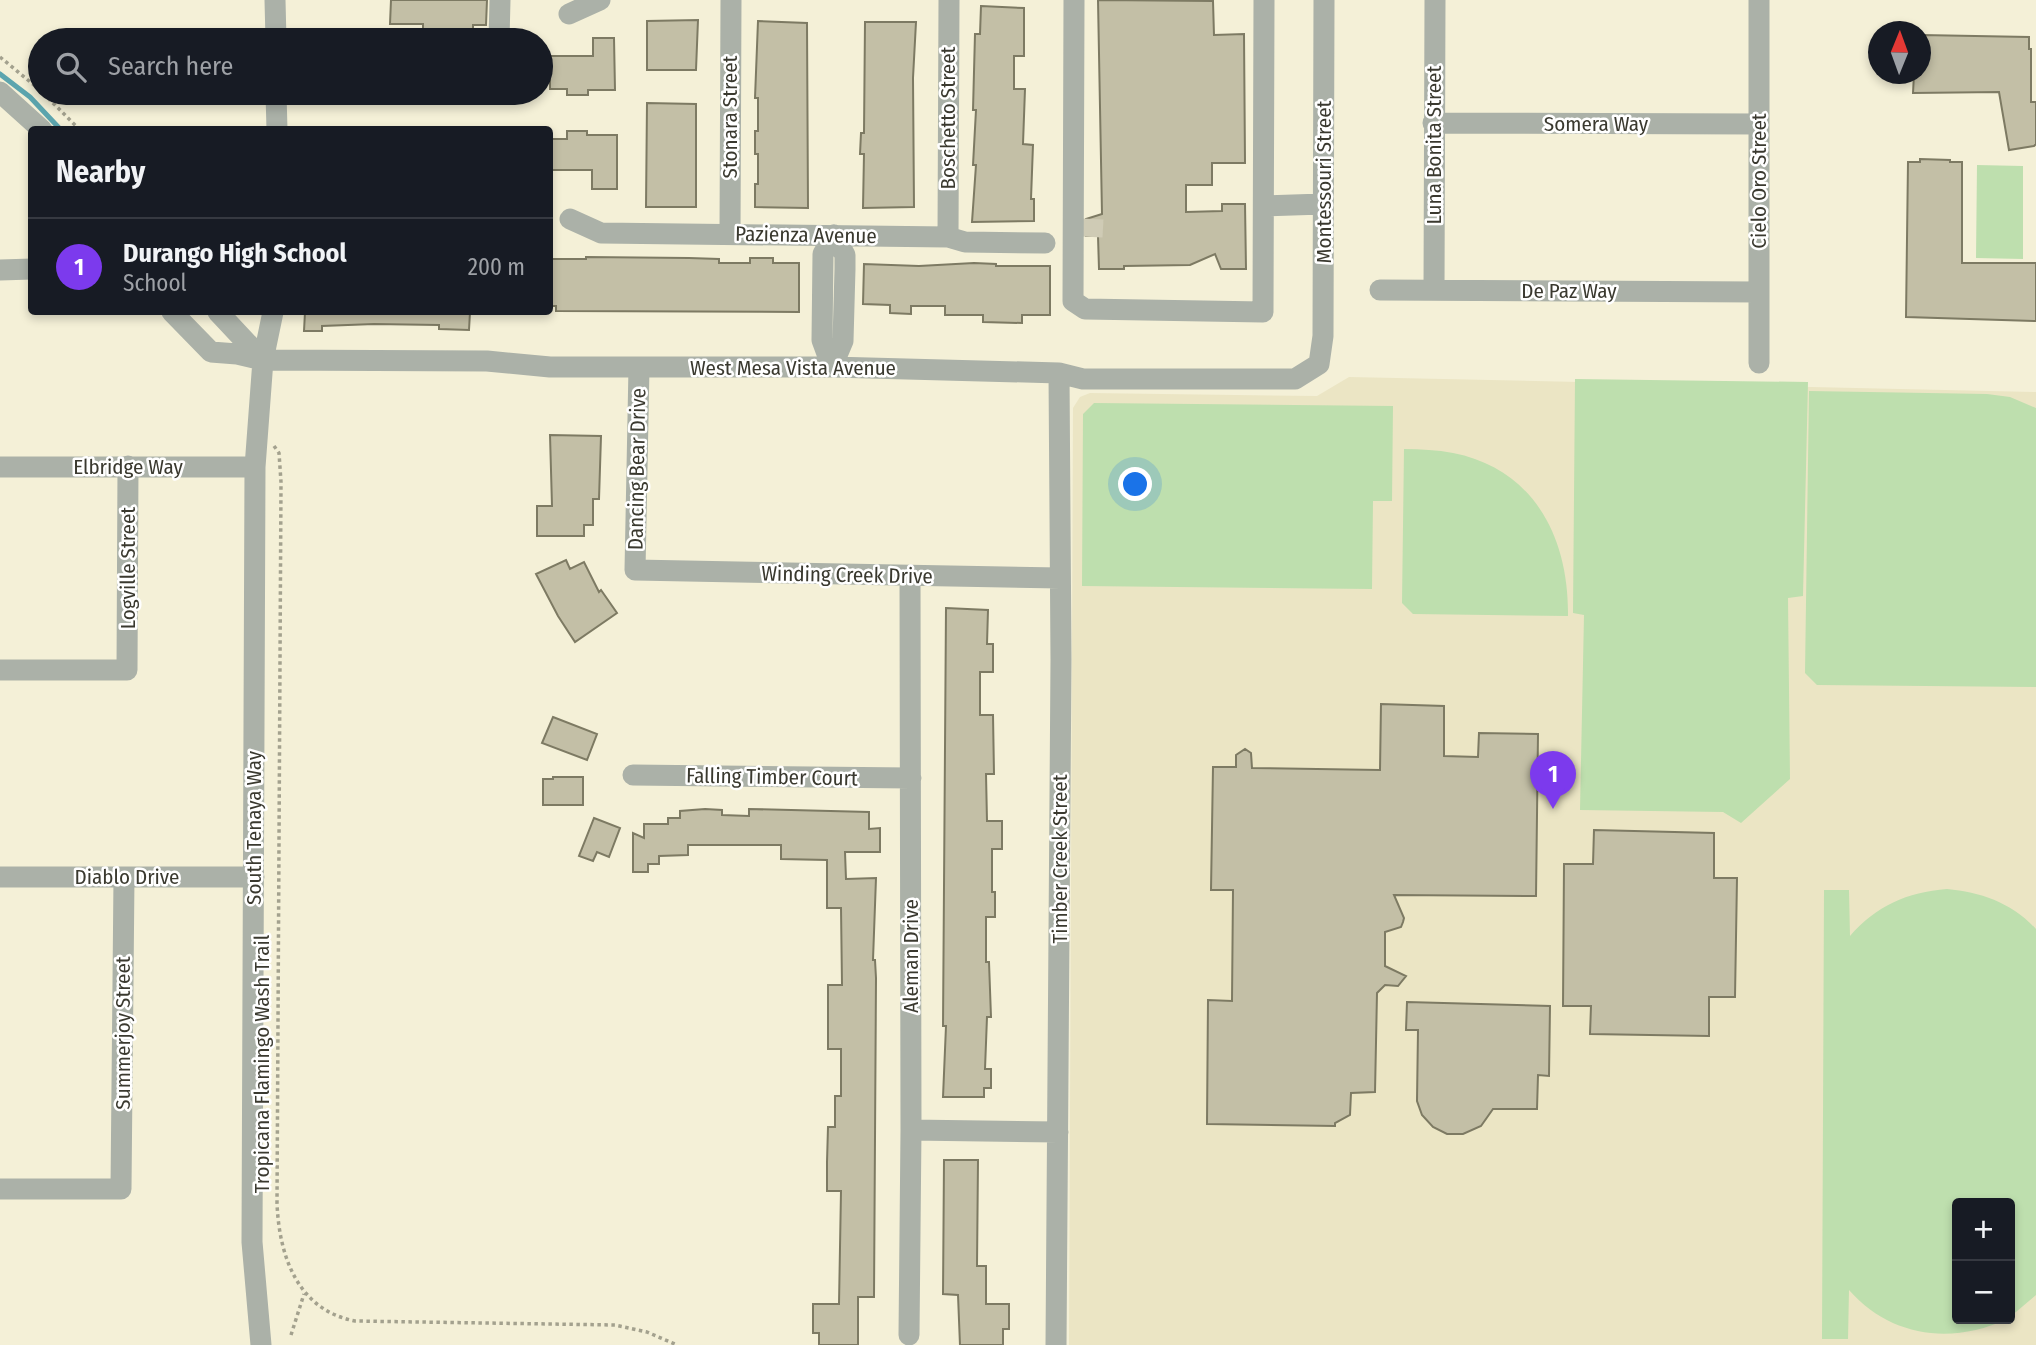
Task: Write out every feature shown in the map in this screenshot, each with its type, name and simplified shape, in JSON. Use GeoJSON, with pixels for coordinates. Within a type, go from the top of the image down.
{"type":"FeatureCollection","features":[{"type":"Feature","properties":{"kind":"street"},"geometry":{"type":"LineString","coordinates":[[275,0],[276,28]]}},
{"type":"Feature","properties":{"kind":"street"},"geometry":{"type":"LineString","coordinates":[[499,28],[500,0]]}},
{"type":"Feature","properties":{"kind":"street"},"geometry":{"type":"LineString","coordinates":[[569,14],[600,0]]}},
{"type":"Feature","properties":{"kind":"street","name":"Stonara Street"},"geometry":{"type":"LineString","coordinates":[[730,234],[731,0]]}},
{"type":"Feature","properties":{"kind":"street","name":"Boschetto Street"},"geometry":{"type":"LineString","coordinates":[[948,237],[949,0]]}},
{"type":"Feature","properties":{"kind":"street"},"geometry":{"type":"LineString","coordinates":[[1074,0],[1073,301],[1085,309],[1263,312],[1264,0]]}},
{"type":"Feature","properties":{"kind":"street","name":"Montessouri Street"},"geometry":{"type":"LineString","coordinates":[[1318,364],[1323,336],[1324,0]]}},
{"type":"Feature","properties":{"kind":"street","name":"Luna Bonita Street"},"geometry":{"type":"LineString","coordinates":[[1434,290],[1435,0]]}},
{"type":"Feature","properties":{"kind":"street","name":"Cielo Oro Street"},"geometry":{"type":"LineString","coordinates":[[1759,0],[1759,363]]}},
{"type":"Feature","properties":{"kind":"street"},"geometry":{"type":"LineString","coordinates":[[0,92],[38,126]]}},
{"type":"Feature","properties":{"kind":"street"},"geometry":{"type":"LineString","coordinates":[[276,105],[277,126]]}},
{"type":"Feature","properties":{"kind":"street","name":"Somera Way"},"geometry":{"type":"LineString","coordinates":[[1433,123],[1759,124]]}},
{"type":"Feature","properties":{"kind":"street"},"geometry":{"type":"LineString","coordinates":[[1073,204],[1092,228],[1073,260]]}},
{"type":"Feature","properties":{"kind":"street"},"geometry":{"type":"LineString","coordinates":[[1264,206],[1323,204]]}},
{"type":"Feature","properties":{"kind":"street","name":"Pazienza Avenue"},"geometry":{"type":"LineString","coordinates":[[570,219],[601,233],[948,237],[965,242],[1045,243]]}},
{"type":"Feature","properties":{"kind":"street"},"geometry":{"type":"LineString","coordinates":[[832,367],[822,341],[823,254],[834,236]]}},
{"type":"Feature","properties":{"kind":"street"},"geometry":{"type":"LineString","coordinates":[[0,270],[28,270]]}},
{"type":"Feature","properties":{"kind":"street","name":"De Paz Way"},"geometry":{"type":"LineString","coordinates":[[1380,290],[1758,292]]}},
{"type":"Feature","properties":{"kind":"street","name":"West Mesa Vista Avenue"},"geometry":{"type":"LineString","coordinates":[[175,315],[211,352],[263,360],[487,361],[550,367],[832,367],[1059,373],[1083,379],[1296,379],[1318,364]]}},
{"type":"Feature","properties":{"kind":"street"},"geometry":{"type":"LineString","coordinates":[[221,315],[263,360]]}},
{"type":"Feature","properties":{"kind":"street","name":"South Tenaya Way"},"geometry":{"type":"LineString","coordinates":[[261,1345],[252,1242],[255,467],[263,360],[272,315]]}},
{"type":"Feature","properties":{"kind":"street","name":"Dancing Bear Drive"},"geometry":{"type":"LineString","coordinates":[[635,570],[639,367]]}},
{"type":"Feature","properties":{"kind":"street","name":"Timber Creek Street"},"geometry":{"type":"LineString","coordinates":[[1056,1345],[1061,686],[1059,373]]}},
{"type":"Feature","properties":{"kind":"street","name":"Elbridge Way"},"geometry":{"type":"LineString","coordinates":[[0,467],[255,467]]}},
{"type":"Feature","properties":{"kind":"street","name":"Logville Street"},"geometry":{"type":"LineString","coordinates":[[0,670],[128,670],[128,467]]}},
{"type":"Feature","properties":{"kind":"street","name":"Winding Creek Drive"},"geometry":{"type":"LineString","coordinates":[[635,570],[1060,579]]}},
{"type":"Feature","properties":{"kind":"street","name":"Aleman Drive"},"geometry":{"type":"LineString","coordinates":[[909,1335],[910,576]]}},
{"type":"Feature","properties":{"kind":"street","name":"Falling Timber Court"},"geometry":{"type":"LineString","coordinates":[[634,775],[911,778]]}},
{"type":"Feature","properties":{"kind":"street","name":"Diablo Drive"},"geometry":{"type":"LineString","coordinates":[[0,877],[254,877]]}},
{"type":"Feature","properties":{"kind":"street","name":"Summerjoy Street"},"geometry":{"type":"LineString","coordinates":[[0,1189],[121,1189],[124,877]]}},
{"type":"Feature","properties":{"kind":"street"},"geometry":{"type":"LineString","coordinates":[[911,1130],[1058,1132]]}},
{"type":"Feature","properties":{"kind":"path"},"geometry":{"type":"LineString","coordinates":[[0,57],[28,80]]}},
{"type":"Feature","properties":{"kind":"path"},"geometry":{"type":"LineString","coordinates":[[56,105],[76,126]]}},
{"type":"Feature","properties":{"kind":"path","name":"Tropicana Flamingo Wash Trail"},"geometry":{"type":"LineString","coordinates":[[274,445],[279,453],[281,482],[278,1214],[289,1264],[298,1286],[316,1306],[328,1313],[355,1321],[615,1325],[647,1332],[677,1345]]}},
{"type":"Feature","properties":{"kind":"path"},"geometry":{"type":"LineString","coordinates":[[291,1335],[304,1294]]}},
{"type":"Feature","properties":{"kind":"shaded area"},"geometry":{"type":"Polygon","coordinates":[[[1349,377],[2036,392],[2036,1345],[1069,1345],[1073,408],[1080,397],[1090,393],[1317,396],[1349,377]]]}},
{"type":"Feature","properties":{"kind":"green space"},"geometry":{"type":"Polygon","coordinates":[[[1977,165],[2023,166],[2023,259],[1976,258],[1977,165]]]}},
{"type":"Feature","properties":{"kind":"green space"},"geometry":{"type":"Polygon","coordinates":[[[1575,379],[1808,382],[1803,596],[1788,598],[1790,779],[1741,823],[1723,812],[1580,810],[1584,615],[1573,613],[1575,379]]]}},
{"type":"Feature","properties":{"kind":"green space"},"geometry":{"type":"Polygon","coordinates":[[[1809,391],[1987,394],[2010,397],[2036,408],[2036,687],[1817,685],[1805,673],[1809,391]]]}},
{"type":"Feature","properties":{"kind":"green space"},"geometry":{"type":"Polygon","coordinates":[[[1094,403],[1393,406],[1392,501],[1373,501],[1372,589],[1082,586],[1083,414],[1094,403]]]}},
{"type":"Feature","properties":{"kind":"green space"},"geometry":{"type":"Polygon","coordinates":[[[1404,449],[1447,452],[1482,461],[1506,474],[1526,491],[1542,512],[1554,535],[1567,588],[1568,616],[1413,614],[1402,603],[1404,449]]]}},
{"type":"Feature","properties":{"kind":"green space"},"geometry":{"type":"Polygon","coordinates":[[[1947,889],[1995,900],[2017,912],[2036,929],[2036,1295],[2015,1313],[2015,1198],[1952,1198],[1952,1324],[1994,1324],[1965,1332],[1923,1332],[1883,1318],[1865,1306],[1849,1290],[1848,1339],[1822,1339],[1824,890],[1849,890],[1850,936],[1870,916],[1893,902],[1947,889]]]}},
{"type":"Feature","properties":{"kind":"building"},"geometry":{"type":"Polygon","coordinates":[[[391,0],[487,0],[486,25],[473,25],[473,28],[423,28],[423,24],[390,24],[391,0]]]}},
{"type":"Feature","properties":{"kind":"building"},"geometry":{"type":"Polygon","coordinates":[[[1098,0],[1213,1],[1214,35],[1244,34],[1245,163],[1212,163],[1212,185],[1186,185],[1186,212],[1222,211],[1222,204],[1245,204],[1246,269],[1221,269],[1215,254],[1190,265],[1099,269],[1098,236],[1086,236],[1086,219],[1102,214],[1098,0]]]}},
{"type":"Feature","properties":{"kind":"building"},"geometry":{"type":"Polygon","coordinates":[[[981,6],[1024,8],[1024,56],[1014,56],[1014,89],[1025,89],[1023,144],[1033,145],[1031,199],[1034,199],[1034,221],[972,222],[976,165],[973,165],[976,110],[973,110],[975,34],[980,34],[981,6]]]}},
{"type":"Feature","properties":{"kind":"building"},"geometry":{"type":"Polygon","coordinates":[[[698,20],[696,70],[647,70],[647,21],[698,20]]]}},
{"type":"Feature","properties":{"kind":"building"},"geometry":{"type":"Polygon","coordinates":[[[758,21],[807,23],[808,208],[755,207],[755,184],[758,184],[755,131],[758,131],[758,98],[755,98],[758,21]]]}},
{"type":"Feature","properties":{"kind":"building"},"geometry":{"type":"Polygon","coordinates":[[[865,22],[916,22],[913,78],[914,207],[863,208],[864,154],[860,154],[861,133],[864,133],[865,22]]]}},
{"type":"Feature","properties":{"kind":"building"},"geometry":{"type":"Polygon","coordinates":[[[1931,35],[2029,37],[2031,102],[2036,102],[2036,144],[2009,150],[1999,92],[1913,93],[1913,84],[1931,84],[1931,35]]]}},
{"type":"Feature","properties":{"kind":"building"},"geometry":{"type":"Polygon","coordinates":[[[593,38],[614,38],[615,90],[588,90],[588,95],[567,95],[567,89],[553,89],[553,56],[593,56],[593,38]]]}},
{"type":"Feature","properties":{"kind":"building"},"geometry":{"type":"Polygon","coordinates":[[[647,103],[696,104],[696,207],[646,207],[647,103]]]}},
{"type":"Feature","properties":{"kind":"building"},"geometry":{"type":"Polygon","coordinates":[[[567,131],[587,131],[587,135],[617,135],[617,189],[592,189],[592,170],[553,170],[553,139],[567,139],[567,131]]]}},
{"type":"Feature","properties":{"kind":"building"},"geometry":{"type":"Polygon","coordinates":[[[1920,159],[1962,162],[1962,263],[2036,263],[2036,321],[1906,317],[1908,162],[1920,162],[1920,159]]]}},
{"type":"Feature","properties":{"kind":"building"},"geometry":{"type":"Polygon","coordinates":[[[689,258],[719,259],[719,263],[750,263],[750,258],[773,258],[773,263],[799,263],[799,312],[556,311],[556,306],[553,306],[553,259],[689,258]]]}},
{"type":"Feature","properties":{"kind":"building"},"geometry":{"type":"Polygon","coordinates":[[[974,263],[996,266],[1050,266],[1050,315],[1022,315],[1022,323],[983,322],[983,315],[945,315],[945,306],[911,306],[911,314],[890,313],[890,305],[863,304],[864,264],[919,266],[974,263]]]}},
{"type":"Feature","properties":{"kind":"building"},"geometry":{"type":"Polygon","coordinates":[[[305,315],[470,315],[469,330],[439,329],[439,325],[374,324],[322,326],[322,331],[304,331],[305,315]]]}},
{"type":"Feature","properties":{"kind":"building"},"geometry":{"type":"Polygon","coordinates":[[[550,435],[601,436],[599,499],[593,499],[593,525],[584,525],[584,536],[537,536],[537,506],[552,506],[550,435]]]}},
{"type":"Feature","properties":{"kind":"building"},"geometry":{"type":"Polygon","coordinates":[[[566,560],[570,569],[584,562],[599,592],[601,590],[617,613],[575,642],[536,574],[566,560]]]}},
{"type":"Feature","properties":{"kind":"building"},"geometry":{"type":"Polygon","coordinates":[[[946,608],[988,610],[987,644],[993,644],[993,672],[980,672],[980,715],[993,715],[994,774],[986,774],[987,821],[1002,821],[1002,849],[992,849],[995,917],[986,917],[986,962],[989,962],[991,1017],[987,1017],[985,1069],[991,1069],[991,1088],[984,1088],[984,1097],[943,1097],[946,1026],[943,1026],[946,608]]]}},
{"type":"Feature","properties":{"kind":"building"},"geometry":{"type":"Polygon","coordinates":[[[1381,704],[1444,706],[1444,756],[1478,757],[1479,733],[1538,734],[1536,896],[1394,895],[1404,918],[1401,927],[1385,932],[1385,966],[1406,976],[1398,986],[1385,985],[1377,993],[1375,1092],[1351,1093],[1350,1115],[1335,1123],[1335,1126],[1207,1124],[1208,1000],[1232,1001],[1233,890],[1211,890],[1213,767],[1236,767],[1236,755],[1245,749],[1251,753],[1252,768],[1380,770],[1381,704]]]}},
{"type":"Feature","properties":{"kind":"building"},"geometry":{"type":"Polygon","coordinates":[[[553,717],[597,734],[587,760],[542,743],[553,717]]]}},
{"type":"Feature","properties":{"kind":"building"},"geometry":{"type":"Polygon","coordinates":[[[583,777],[583,805],[543,805],[543,779],[583,777]]]}},
{"type":"Feature","properties":{"kind":"building"},"geometry":{"type":"Polygon","coordinates":[[[749,809],[869,812],[869,829],[880,828],[880,852],[845,852],[846,879],[876,878],[873,960],[876,978],[874,1297],[858,1297],[858,1345],[819,1345],[819,1333],[813,1333],[813,1304],[839,1304],[841,1191],[827,1191],[827,1162],[828,1127],[835,1127],[835,1096],[841,1096],[841,1049],[828,1049],[828,985],[842,985],[841,908],[827,908],[827,860],[781,859],[781,845],[688,845],[688,855],[659,856],[659,864],[648,864],[648,872],[633,872],[633,833],[644,838],[644,824],[668,824],[668,818],[680,818],[680,811],[722,810],[722,815],[749,816],[749,809]]]}},
{"type":"Feature","properties":{"kind":"building"},"geometry":{"type":"Polygon","coordinates":[[[594,818],[620,828],[609,857],[597,852],[593,861],[579,856],[594,818]]]}},
{"type":"Feature","properties":{"kind":"building"},"geometry":{"type":"Polygon","coordinates":[[[1594,830],[1714,833],[1714,878],[1737,878],[1735,997],[1709,997],[1709,1036],[1590,1034],[1591,1006],[1563,1006],[1564,864],[1593,864],[1594,830]]]}},
{"type":"Feature","properties":{"kind":"building"},"geometry":{"type":"Polygon","coordinates":[[[1407,1002],[1550,1006],[1549,1076],[1538,1075],[1537,1109],[1493,1109],[1481,1126],[1463,1134],[1447,1134],[1433,1127],[1422,1115],[1417,1101],[1418,1030],[1406,1030],[1407,1002]]]}},
{"type":"Feature","properties":{"kind":"building"},"geometry":{"type":"Polygon","coordinates":[[[944,1160],[978,1160],[977,1266],[986,1266],[986,1304],[1009,1304],[1009,1329],[1003,1329],[1003,1345],[960,1345],[958,1295],[943,1294],[944,1160]]]}},
{"type":"Feature","properties":{"kind":"waterway"},"geometry":{"type":"LineString","coordinates":[[0,74],[28,95]]}},
{"type":"Feature","properties":{"kind":"waterway"},"geometry":{"type":"LineString","coordinates":[[38,105],[57,126]]}},
{"type":"Feature","properties":{"kind":"tunnel"},"geometry":{"type":"LineString","coordinates":[[1092,237],[1093,219]]}},
{"type":"Feature","properties":{"kind":"place","name":"Durango High School"},"geometry":{"type":"Point","coordinates":[1553,809]}}]}
